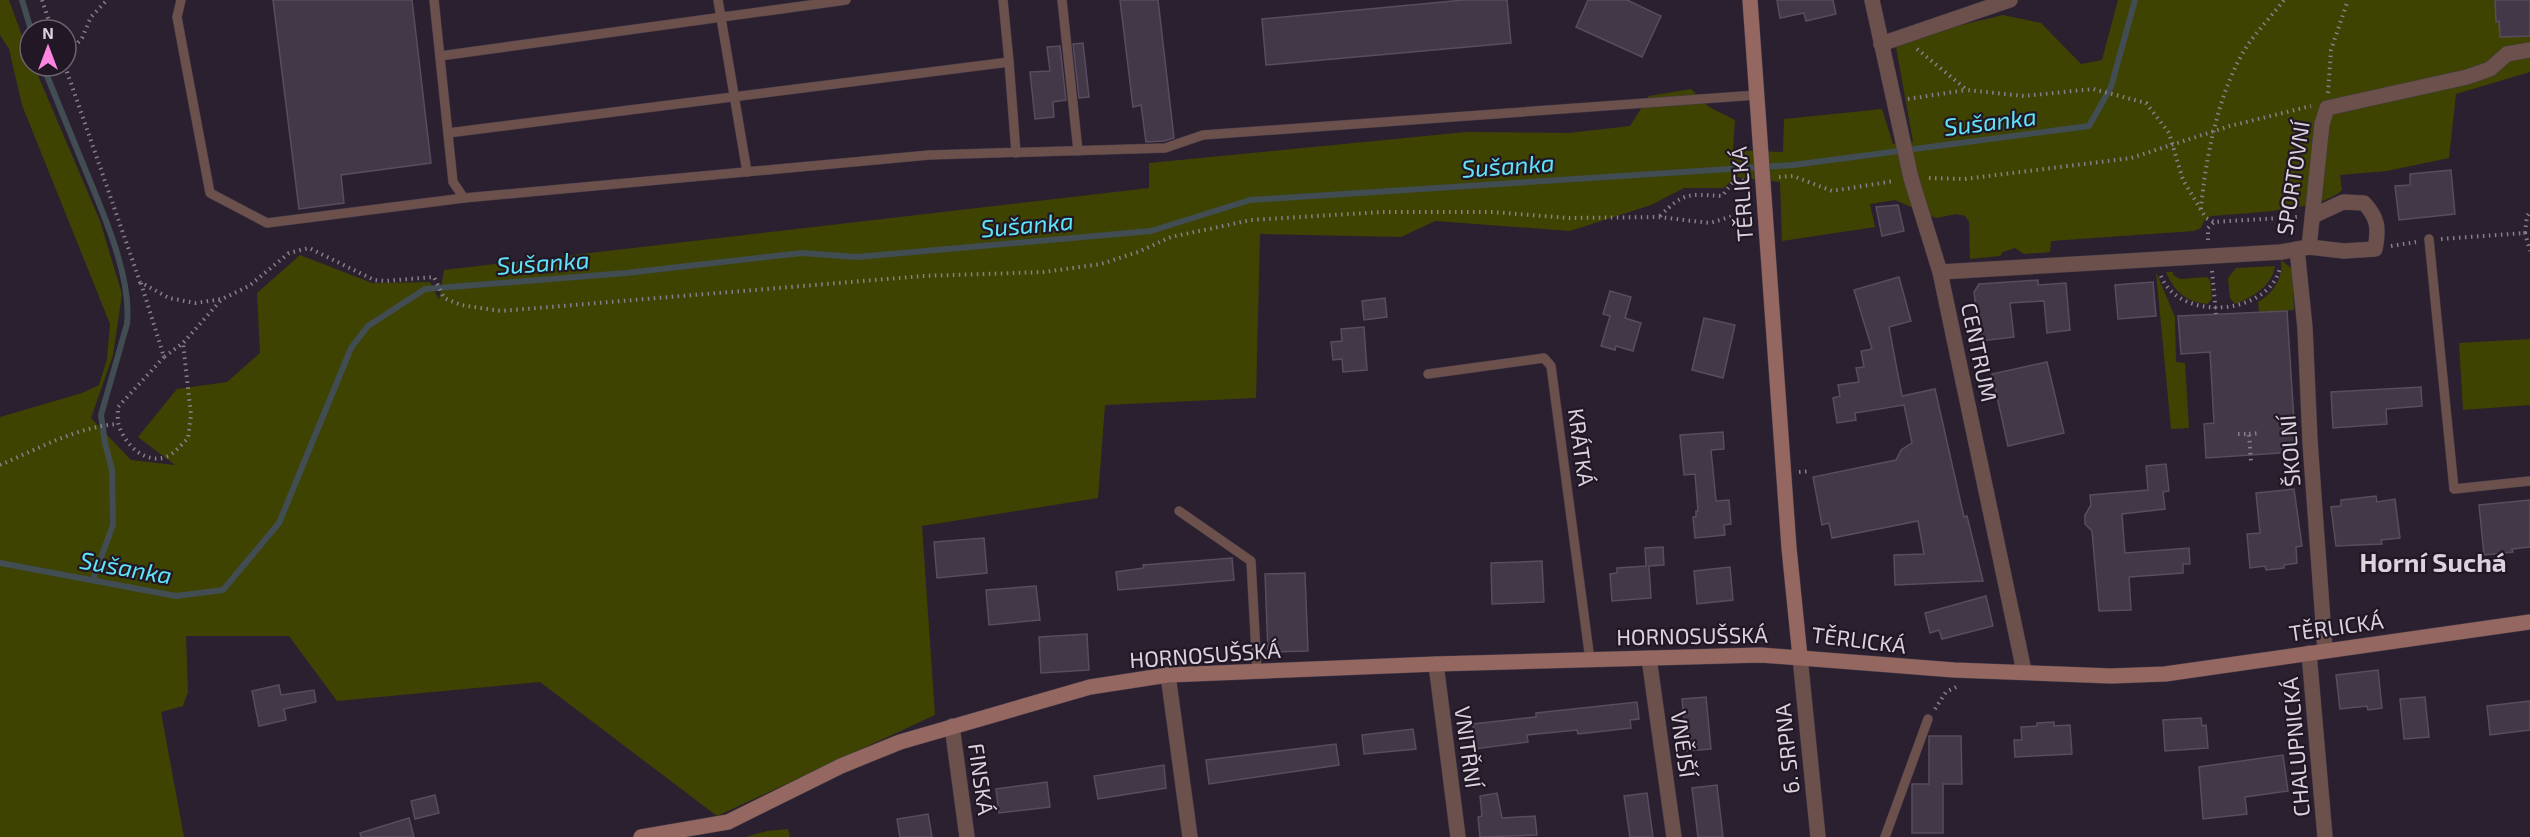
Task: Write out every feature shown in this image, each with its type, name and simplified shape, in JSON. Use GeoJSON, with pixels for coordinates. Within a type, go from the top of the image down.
{"type":"FeatureCollection","features":[{"type":"Feature","properties":{"kind":"main road","name":"TĚRLICKÁ"},"geometry":{"type":"LineString","coordinates":[[1750,0],[1788,548],[1800,657],[1845,663],[1954,670],[2111,676],[2164,674],[2530,622]]}},
{"type":"Feature","properties":{"kind":"main road","name":"HORNOSUŠSKÁ"},"geometry":{"type":"LineString","coordinates":[[641,837],[728,822],[841,766],[900,742],[1090,687],[1168,675],[1257,671],[1761,655],[1800,657]]}},
{"type":"Feature","properties":{"kind":"street","name":"CENTRUM"},"geometry":{"type":"LineString","coordinates":[[1872,0],[1909,171],[1940,272],[2024,671]]}},
{"type":"Feature","properties":{"kind":"street"},"geometry":{"type":"LineString","coordinates":[[1881,44],[2010,0]]}},
{"type":"Feature","properties":{"kind":"street","name":"SPORTOVNÍ"},"geometry":{"type":"LineString","coordinates":[[1940,272],[2281,252],[2303,248],[2313,216],[2322,124],[2327,108],[2467,77],[2490,69],[2507,54],[2530,50]]}},
{"type":"Feature","properties":{"kind":"street"},"geometry":{"type":"LineString","coordinates":[[2303,248],[2344,251],[2375,249],[2378,235],[2375,215],[2364,203],[2343,202],[2313,216]]}},
{"type":"Feature","properties":{"kind":"street","name":"ŠKOLNÍ"},"geometry":{"type":"LineString","coordinates":[[2303,248],[2310,441],[2325,650]]}},
{"type":"Feature","properties":{"kind":"street","name":"CHALUPNICKÁ"},"geometry":{"type":"LineString","coordinates":[[2309,653],[2325,837]]}},
{"type":"Feature","properties":{"kind":"street","name":"6. SRPNA"},"geometry":{"type":"LineString","coordinates":[[1800,657],[1818,837]]}},
{"type":"Feature","properties":{"kind":"street","name":"VNĚJŠÍ"},"geometry":{"type":"LineString","coordinates":[[1649,658],[1674,837]]}},
{"type":"Feature","properties":{"kind":"street","name":"VNITŘNÍ"},"geometry":{"type":"LineString","coordinates":[[1436,664],[1458,837]]}},
{"type":"Feature","properties":{"kind":"street"},"geometry":{"type":"LineString","coordinates":[[1168,675],[1190,837]]}},
{"type":"Feature","properties":{"kind":"street","name":"FINSKÁ"},"geometry":{"type":"LineString","coordinates":[[952,726],[967,837]]}},
{"type":"Feature","properties":{"kind":"lane"},"geometry":{"type":"LineString","coordinates":[[181,0],[177,17],[210,193],[267,223],[464,198],[929,155],[1165,148],[1203,135],[1757,95]]}},
{"type":"Feature","properties":{"kind":"lane"},"geometry":{"type":"LineString","coordinates":[[434,0],[453,182],[464,198]]}},
{"type":"Feature","properties":{"kind":"lane"},"geometry":{"type":"LineString","coordinates":[[718,0],[747,172]]}},
{"type":"Feature","properties":{"kind":"lane"},"geometry":{"type":"LineString","coordinates":[[440,56],[846,0]]}},
{"type":"Feature","properties":{"kind":"lane"},"geometry":{"type":"LineString","coordinates":[[1003,0],[1016,153]]}},
{"type":"Feature","properties":{"kind":"lane"},"geometry":{"type":"LineString","coordinates":[[1062,0],[1078,151]]}},
{"type":"Feature","properties":{"kind":"lane"},"geometry":{"type":"LineString","coordinates":[[448,133],[1009,62]]}},
{"type":"Feature","properties":{"kind":"lane"},"geometry":{"type":"LineString","coordinates":[[2429,239],[2454,489],[2530,481]]}},
{"type":"Feature","properties":{"kind":"lane","name":"KRÁTKÁ"},"geometry":{"type":"LineString","coordinates":[[1428,374],[1544,358],[1551,366],[1590,660]]}},
{"type":"Feature","properties":{"kind":"lane"},"geometry":{"type":"LineString","coordinates":[[1179,511],[1251,561],[1257,671]]}},
{"type":"Feature","properties":{"kind":"lane"},"geometry":{"type":"LineString","coordinates":[[1885,837],[1928,720]]}},
{"type":"Feature","properties":{"kind":"path"},"geometry":{"type":"LineString","coordinates":[[42,0],[48,18]]}},
{"type":"Feature","properties":{"kind":"path"},"geometry":{"type":"LineString","coordinates":[[78,42],[91,17],[106,0]]}},
{"type":"Feature","properties":{"kind":"path"},"geometry":{"type":"LineString","coordinates":[[2201,210],[2203,178],[2214,130],[2231,78],[2248,44],[2284,0]]}},
{"type":"Feature","properties":{"kind":"path"},"geometry":{"type":"LineString","coordinates":[[1773,178],[1793,176],[1832,191],[1909,171],[1965,179],[2131,158],[2214,130],[2314,106],[2327,108],[2331,50],[2348,0]]}},
{"type":"Feature","properties":{"kind":"path"},"geometry":{"type":"LineString","coordinates":[[1903,37],[1967,90]]}},
{"type":"Feature","properties":{"kind":"path"},"geometry":{"type":"LineString","coordinates":[[69,78],[164,357]]}},
{"type":"Feature","properties":{"kind":"path"},"geometry":{"type":"LineString","coordinates":[[1894,101],[1967,90],[2024,96],[2095,90],[2130,98],[2146,103],[2169,133],[2183,180],[2206,218],[2214,222],[2313,216]]}},
{"type":"Feature","properties":{"kind":"path"},"geometry":{"type":"LineString","coordinates":[[1659,217],[1679,197],[1695,194],[1722,196],[1733,182],[1753,180]]}},
{"type":"Feature","properties":{"kind":"path"},"geometry":{"type":"LineString","coordinates":[[140,282],[169,298],[195,303],[222,299],[249,286],[289,253],[309,248],[374,280],[434,277],[444,298],[461,305],[501,311],[923,276],[1044,272],[1101,264],[1138,252],[1171,237],[1251,220],[1382,212],[1492,212],[1569,218],[1659,217],[1710,223],[1736,215],[1764,197]]}},
{"type":"Feature","properties":{"kind":"path"},"geometry":{"type":"LineString","coordinates":[[2530,212],[2527,216],[2525,233],[2530,251]]}},
{"type":"Feature","properties":{"kind":"path"},"geometry":{"type":"LineString","coordinates":[[2209,255],[2208,228],[2214,222]]}},
{"type":"Feature","properties":{"kind":"path"},"geometry":{"type":"LineString","coordinates":[[2486,236],[2525,233]]}},
{"type":"Feature","properties":{"kind":"path"},"geometry":{"type":"LineString","coordinates":[[2158,258],[2163,281],[2172,291],[2189,303],[2215,306],[2240,305],[2264,294],[2278,277],[2281,252]]}},
{"type":"Feature","properties":{"kind":"path"},"geometry":{"type":"LineString","coordinates":[[2214,285],[2216,314]]}},
{"type":"Feature","properties":{"kind":"path"},"geometry":{"type":"LineString","coordinates":[[183,343],[191,415],[188,438],[168,456],[152,459],[137,453],[118,424],[118,407],[164,357],[183,343],[222,299]]}},
{"type":"Feature","properties":{"kind":"path"},"geometry":{"type":"LineString","coordinates":[[0,465],[69,435],[95,427],[118,424]]}},
{"type":"Feature","properties":{"kind":"path"},"geometry":{"type":"LineString","coordinates":[[2238,434],[2259,433]]}},
{"type":"Feature","properties":{"kind":"path"},"geometry":{"type":"LineString","coordinates":[[2249,434],[2251,462]]}},
{"type":"Feature","properties":{"kind":"path"},"geometry":{"type":"LineString","coordinates":[[1928,720],[1946,692],[1957,687]]}},
{"type":"Feature","properties":{"kind":"green space"},"geometry":{"type":"Polygon","coordinates":[[[0,0],[9,0],[18,25],[18,78],[39,78],[100,221],[122,294],[113,355],[91,418],[131,460],[175,465],[138,437],[177,389],[227,382],[260,353],[257,293],[300,255],[372,283],[430,282],[439,300],[444,270],[1149,188],[1149,163],[1466,132],[1568,133],[1630,126],[1649,96],[1691,89],[1709,107],[1735,120],[1733,150],[1783,152],[1784,119],[1882,109],[1893,144],[1913,142],[1896,47],[1961,25],[2003,15],[2041,23],[2081,64],[2102,60],[2118,0],[2530,0],[2530,72],[2456,94],[2449,158],[2387,171],[2340,175],[2342,190],[2332,197],[2300,207],[2211,216],[2204,221],[2201,228],[2194,231],[2051,241],[2050,252],[2024,254],[2015,248],[2003,252],[2000,256],[1970,259],[1969,222],[1965,216],[1957,214],[1936,218],[1895,200],[1870,204],[1875,227],[1782,241],[1780,182],[1735,177],[1724,188],[1684,188],[1651,205],[1570,231],[1435,221],[1401,237],[1260,234],[1256,398],[1105,405],[1098,498],[922,526],[935,715],[717,816],[540,682],[337,701],[289,636],[186,636],[188,692],[183,706],[161,712],[184,837],[0,837],[0,417],[82,393],[99,385],[107,359],[110,324],[22,105],[9,49],[0,35],[0,0]]]}},
{"type":"Feature","properties":{"kind":"green space"},"geometry":{"type":"Polygon","coordinates":[[[2281,260],[2292,269],[2294,310],[2259,312],[2258,302],[2273,290],[2279,279],[2281,260]]]}},
{"type":"Feature","properties":{"kind":"green space"},"geometry":{"type":"Polygon","coordinates":[[[2275,266],[2270,279],[2261,290],[2235,304],[2230,298],[2228,278],[2236,268],[2275,266]]]}},
{"type":"Feature","properties":{"kind":"green space"},"geometry":{"type":"Polygon","coordinates":[[[2156,272],[2175,317],[2176,362],[2185,363],[2189,428],[2171,429],[2156,272]]]}},
{"type":"Feature","properties":{"kind":"green space"},"geometry":{"type":"Polygon","coordinates":[[[2166,272],[2173,272],[2173,275],[2180,279],[2207,277],[2210,280],[2212,299],[2207,304],[2187,298],[2177,290],[2166,272]]]}},
{"type":"Feature","properties":{"kind":"green space"},"geometry":{"type":"Polygon","coordinates":[[[2530,339],[2530,405],[2463,410],[2459,343],[2530,339]]]}},
{"type":"Feature","properties":{"kind":"green space"},"geometry":{"type":"Polygon","coordinates":[[[788,829],[790,837],[746,837],[767,831],[788,829]]]}},
{"type":"Feature","properties":{"kind":"building"},"geometry":{"type":"Polygon","coordinates":[[[273,0],[412,0],[431,163],[341,175],[344,203],[299,209],[273,0]]]}},
{"type":"Feature","properties":{"kind":"building"},"geometry":{"type":"Polygon","coordinates":[[[1120,0],[1158,0],[1174,138],[1146,142],[1141,105],[1133,107],[1120,0]]]}},
{"type":"Feature","properties":{"kind":"building"},"geometry":{"type":"Polygon","coordinates":[[[1464,0],[1507,0],[1511,43],[1266,65],[1262,19],[1464,0]]]}},
{"type":"Feature","properties":{"kind":"building"},"geometry":{"type":"Polygon","coordinates":[[[1588,0],[1627,0],[1661,16],[1642,57],[1576,27],[1588,0]]]}},
{"type":"Feature","properties":{"kind":"building"},"geometry":{"type":"Polygon","coordinates":[[[1777,0],[1833,0],[1836,14],[1806,21],[1804,13],[1780,18],[1777,0]]]}},
{"type":"Feature","properties":{"kind":"building"},"geometry":{"type":"Polygon","coordinates":[[[2495,0],[2530,0],[2530,36],[2500,37],[2499,21],[2496,22],[2495,0]]]}},
{"type":"Feature","properties":{"kind":"building"},"geometry":{"type":"Polygon","coordinates":[[[1083,43],[1089,97],[1079,98],[1073,44],[1083,43]]]}},
{"type":"Feature","properties":{"kind":"building"},"geometry":{"type":"Polygon","coordinates":[[[1060,46],[1066,100],[1053,102],[1054,117],[1035,119],[1030,72],[1050,71],[1047,47],[1060,46]]]}},
{"type":"Feature","properties":{"kind":"building"},"geometry":{"type":"Polygon","coordinates":[[[2451,170],[2455,214],[2399,220],[2395,186],[2410,185],[2410,174],[2451,170]]]}},
{"type":"Feature","properties":{"kind":"building"},"geometry":{"type":"Polygon","coordinates":[[[1898,205],[1904,231],[1882,236],[1876,207],[1898,205]]]}},
{"type":"Feature","properties":{"kind":"building"},"geometry":{"type":"Polygon","coordinates":[[[1899,277],[1911,321],[1889,327],[1902,396],[1935,389],[1964,517],[1967,516],[1983,581],[1895,585],[1894,555],[1924,554],[1918,521],[1832,538],[1829,523],[1822,525],[1813,477],[1896,460],[1901,450],[1912,443],[1904,405],[1855,413],[1856,420],[1837,423],[1833,398],[1840,396],[1838,385],[1859,382],[1856,368],[1864,367],[1861,351],[1872,349],[1854,290],[1899,277]]]}},
{"type":"Feature","properties":{"kind":"building"},"geometry":{"type":"Polygon","coordinates":[[[2038,280],[2038,285],[2066,283],[2070,330],[2047,333],[2044,301],[2010,303],[2014,337],[1980,341],[1974,292],[1979,284],[2038,280]]]}},
{"type":"Feature","properties":{"kind":"building"},"geometry":{"type":"Polygon","coordinates":[[[2153,282],[2156,316],[2118,319],[2115,285],[2153,282]]]}},
{"type":"Feature","properties":{"kind":"building"},"geometry":{"type":"Polygon","coordinates":[[[1610,291],[1631,297],[1625,318],[1641,323],[1633,351],[1616,346],[1615,350],[1601,346],[1610,316],[1603,314],[1610,291]]]}},
{"type":"Feature","properties":{"kind":"building"},"geometry":{"type":"Polygon","coordinates":[[[1385,298],[1387,317],[1364,320],[1362,301],[1385,298]]]}},
{"type":"Feature","properties":{"kind":"building"},"geometry":{"type":"Polygon","coordinates":[[[2287,311],[2296,452],[2206,458],[2204,424],[2214,423],[2210,352],[2181,354],[2178,316],[2287,311]]]}},
{"type":"Feature","properties":{"kind":"building"},"geometry":{"type":"Polygon","coordinates":[[[1704,318],[1735,325],[1723,378],[1692,370],[1704,318]]]}},
{"type":"Feature","properties":{"kind":"building"},"geometry":{"type":"Polygon","coordinates":[[[1364,327],[1367,370],[1343,372],[1342,359],[1333,360],[1331,342],[1342,341],[1341,329],[1364,327]]]}},
{"type":"Feature","properties":{"kind":"building"},"geometry":{"type":"Polygon","coordinates":[[[2047,362],[2064,433],[2008,446],[1992,374],[2047,362]]]}},
{"type":"Feature","properties":{"kind":"building"},"geometry":{"type":"Polygon","coordinates":[[[2421,387],[2422,406],[2386,409],[2387,424],[2333,428],[2331,392],[2421,387]]]}},
{"type":"Feature","properties":{"kind":"building"},"geometry":{"type":"Polygon","coordinates":[[[1723,432],[1724,449],[1711,450],[1716,501],[1729,500],[1731,524],[1724,525],[1725,535],[1695,538],[1693,517],[1696,517],[1696,511],[1698,511],[1695,474],[1684,475],[1680,435],[1723,432]]]}},
{"type":"Feature","properties":{"kind":"building"},"geometry":{"type":"Polygon","coordinates":[[[2166,464],[2169,491],[2163,492],[2165,509],[2122,514],[2125,553],[2189,548],[2190,564],[2183,564],[2183,573],[2129,577],[2131,610],[2099,611],[2092,531],[2085,524],[2085,515],[2091,505],[2090,495],[2148,490],[2146,466],[2166,464]]]}},
{"type":"Feature","properties":{"kind":"building"},"geometry":{"type":"Polygon","coordinates":[[[2294,489],[2302,546],[2296,547],[2297,563],[2284,565],[2284,568],[2266,570],[2265,566],[2250,568],[2247,534],[2260,533],[2256,493],[2294,489]]]}},
{"type":"Feature","properties":{"kind":"building"},"geometry":{"type":"Polygon","coordinates":[[[2376,496],[2377,502],[2395,499],[2400,538],[2381,540],[2382,544],[2336,546],[2331,507],[2341,506],[2341,500],[2376,496]]]}},
{"type":"Feature","properties":{"kind":"building"},"geometry":{"type":"Polygon","coordinates":[[[2530,500],[2530,547],[2512,549],[2513,552],[2484,555],[2479,505],[2530,500]]]}},
{"type":"Feature","properties":{"kind":"building"},"geometry":{"type":"Polygon","coordinates":[[[984,538],[987,573],[937,578],[934,542],[984,538]]]}},
{"type":"Feature","properties":{"kind":"building"},"geometry":{"type":"Polygon","coordinates":[[[1663,547],[1664,565],[1649,566],[1651,598],[1612,601],[1610,574],[1617,573],[1617,568],[1646,566],[1645,548],[1663,547]]]}},
{"type":"Feature","properties":{"kind":"building"},"geometry":{"type":"Polygon","coordinates":[[[1232,558],[1234,580],[1118,590],[1116,572],[1144,568],[1143,565],[1232,558]]]}},
{"type":"Feature","properties":{"kind":"building"},"geometry":{"type":"Polygon","coordinates":[[[1542,561],[1544,602],[1492,604],[1491,563],[1542,561]]]}},
{"type":"Feature","properties":{"kind":"building"},"geometry":{"type":"Polygon","coordinates":[[[1730,567],[1733,600],[1697,604],[1694,571],[1730,567]]]}},
{"type":"Feature","properties":{"kind":"building"},"geometry":{"type":"Polygon","coordinates":[[[1305,573],[1308,651],[1268,652],[1265,574],[1305,573]]]}},
{"type":"Feature","properties":{"kind":"building"},"geometry":{"type":"Polygon","coordinates":[[[1036,586],[1040,620],[989,625],[986,590],[1036,586]]]}},
{"type":"Feature","properties":{"kind":"building"},"geometry":{"type":"Polygon","coordinates":[[[1986,596],[1993,626],[1942,639],[1939,630],[1930,633],[1925,613],[1986,596]]]}},
{"type":"Feature","properties":{"kind":"building"},"geometry":{"type":"Polygon","coordinates":[[[1087,634],[1089,670],[1041,673],[1039,637],[1087,634]]]}},
{"type":"Feature","properties":{"kind":"building"},"geometry":{"type":"Polygon","coordinates":[[[2378,670],[2382,708],[2368,710],[2367,706],[2340,709],[2336,675],[2378,670]]]}},
{"type":"Feature","properties":{"kind":"building"},"geometry":{"type":"Polygon","coordinates":[[[279,685],[281,695],[314,690],[316,702],[284,709],[286,720],[259,726],[252,691],[279,685]]]}},
{"type":"Feature","properties":{"kind":"building"},"geometry":{"type":"Polygon","coordinates":[[[1706,697],[1711,749],[1687,751],[1682,699],[1706,697]]]}},
{"type":"Feature","properties":{"kind":"building"},"geometry":{"type":"Polygon","coordinates":[[[2425,697],[2429,737],[2404,739],[2400,699],[2425,697]]]}},
{"type":"Feature","properties":{"kind":"building"},"geometry":{"type":"Polygon","coordinates":[[[2530,701],[2530,730],[2490,735],[2487,706],[2530,701]]]}},
{"type":"Feature","properties":{"kind":"building"},"geometry":{"type":"Polygon","coordinates":[[[1637,702],[1639,719],[1630,720],[1631,728],[1578,734],[1577,730],[1527,735],[1528,742],[1475,749],[1473,724],[1536,717],[1536,713],[1637,702]]]}},
{"type":"Feature","properties":{"kind":"building"},"geometry":{"type":"Polygon","coordinates":[[[2201,718],[2202,726],[2206,725],[2208,748],[2165,751],[2163,720],[2201,718]]]}},
{"type":"Feature","properties":{"kind":"building"},"geometry":{"type":"Polygon","coordinates":[[[2054,722],[2054,726],[2070,725],[2072,754],[2015,757],[2014,740],[2022,740],[2021,727],[2054,722]]]}},
{"type":"Feature","properties":{"kind":"building"},"geometry":{"type":"Polygon","coordinates":[[[1413,729],[1416,749],[1364,754],[1362,735],[1413,729]]]}},
{"type":"Feature","properties":{"kind":"building"},"geometry":{"type":"Polygon","coordinates":[[[1929,736],[1961,736],[1962,784],[1943,784],[1943,833],[1912,833],[1912,784],[1929,784],[1929,736]]]}},
{"type":"Feature","properties":{"kind":"building"},"geometry":{"type":"Polygon","coordinates":[[[1336,744],[1339,765],[1209,784],[1206,760],[1336,744]]]}},
{"type":"Feature","properties":{"kind":"building"},"geometry":{"type":"Polygon","coordinates":[[[2283,755],[2288,791],[2245,797],[2247,814],[2203,819],[2199,767],[2283,755]]]}},
{"type":"Feature","properties":{"kind":"building"},"geometry":{"type":"Polygon","coordinates":[[[1164,765],[1166,788],[1098,799],[1094,776],[1164,765]]]}},
{"type":"Feature","properties":{"kind":"building"},"geometry":{"type":"Polygon","coordinates":[[[1047,782],[1050,807],[999,813],[996,789],[1047,782]]]}},
{"type":"Feature","properties":{"kind":"building"},"geometry":{"type":"Polygon","coordinates":[[[1717,785],[1723,837],[1698,837],[1692,788],[1717,785]]]}},
{"type":"Feature","properties":{"kind":"building"},"geometry":{"type":"Polygon","coordinates":[[[1497,793],[1502,818],[1535,816],[1537,835],[1480,837],[1478,817],[1482,816],[1480,796],[1497,793]]]}},
{"type":"Feature","properties":{"kind":"building"},"geometry":{"type":"Polygon","coordinates":[[[1647,793],[1653,837],[1630,837],[1624,796],[1647,793]]]}},
{"type":"Feature","properties":{"kind":"building"},"geometry":{"type":"Polygon","coordinates":[[[435,795],[439,813],[415,819],[411,801],[435,795]]]}},
{"type":"Feature","properties":{"kind":"building"},"geometry":{"type":"Polygon","coordinates":[[[928,814],[932,837],[900,837],[897,819],[928,814]]]}},
{"type":"Feature","properties":{"kind":"building"},"geometry":{"type":"Polygon","coordinates":[[[409,818],[414,837],[361,837],[360,833],[409,818]]]}},
{"type":"Feature","properties":{"kind":"waterway"},"geometry":{"type":"LineString","coordinates":[[22,0],[27,18]]}},
{"type":"Feature","properties":{"kind":"waterway","name":"Sušanka"},"geometry":{"type":"LineString","coordinates":[[0,563],[176,596],[223,590],[279,523],[351,348],[368,326],[425,289],[626,273],[802,253],[857,257],[1151,231],[1250,200],[1793,165],[2089,126],[2111,87],[2135,0]]}},
{"type":"Feature","properties":{"kind":"waterway"},"geometry":{"type":"LineString","coordinates":[[48,78],[115,245],[125,286],[127,306],[127,324],[101,415],[112,470],[113,525],[93,579]]}},
{"type":"Feature","properties":{"kind":"district","name":"Horní Suchá"},"geometry":{"type":"Point","coordinates":[2433,561]}}]}
